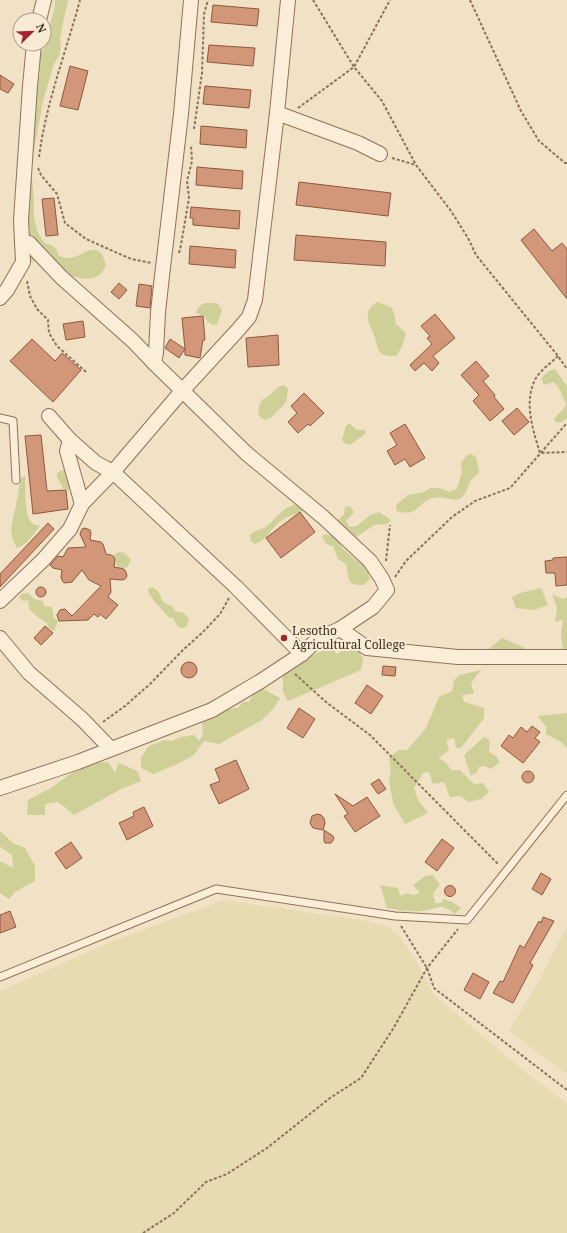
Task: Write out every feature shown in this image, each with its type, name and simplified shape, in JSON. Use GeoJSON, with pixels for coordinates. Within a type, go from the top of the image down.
{"type":"FeatureCollection","features":[{"type":"Feature","properties":{"kind":"street"},"geometry":{"type":"LineString","coordinates":[[41,12],[44,0]]}},
{"type":"Feature","properties":{"kind":"street"},"geometry":{"type":"LineString","coordinates":[[154,363],[156,353],[158,312],[181,114],[190,0]]}},
{"type":"Feature","properties":{"kind":"street"},"geometry":{"type":"LineString","coordinates":[[0,601],[43,560],[70,529],[82,504],[249,317],[255,300],[277,113],[288,0]]}},
{"type":"Feature","properties":{"kind":"street"},"geometry":{"type":"LineString","coordinates":[[0,298],[7,290],[23,262],[21,220],[33,52]]}},
{"type":"Feature","properties":{"kind":"street"},"geometry":{"type":"LineString","coordinates":[[277,113],[358,143],[380,154]]}},
{"type":"Feature","properties":{"kind":"street"},"geometry":{"type":"LineString","coordinates":[[0,788],[111,750],[212,710],[286,665],[302,654],[319,638],[340,629],[373,607],[387,590],[382,579],[370,561],[323,517],[246,453],[133,341],[62,276],[29,243],[22,243]]}},
{"type":"Feature","properties":{"kind":"street"},"geometry":{"type":"LineString","coordinates":[[49,416],[70,440],[96,463],[112,472],[236,587],[302,654]]}},
{"type":"Feature","properties":{"kind":"street"},"geometry":{"type":"LineString","coordinates":[[70,440],[67,451],[82,504]]}},
{"type":"Feature","properties":{"kind":"street"},"geometry":{"type":"LineString","coordinates":[[340,629],[367,648],[458,657],[567,657]]}},
{"type":"Feature","properties":{"kind":"street"},"geometry":{"type":"LineString","coordinates":[[0,638],[29,673],[82,719],[111,750]]}},
{"type":"Feature","properties":{"kind":"lane"},"geometry":{"type":"LineString","coordinates":[[0,418],[14,421],[16,480]]}},
{"type":"Feature","properties":{"kind":"lane"},"geometry":{"type":"LineString","coordinates":[[0,977],[216,889],[395,916],[467,920],[567,795]]}},
{"type":"Feature","properties":{"kind":"path"},"geometry":{"type":"LineString","coordinates":[[39,160],[44,128],[62,58],[70,37],[80,0]]}},
{"type":"Feature","properties":{"kind":"path"},"geometry":{"type":"LineString","coordinates":[[192,136],[202,73],[204,14],[208,0]]}},
{"type":"Feature","properties":{"kind":"path"},"geometry":{"type":"LineString","coordinates":[[313,0],[354,66],[382,101],[416,164],[451,211],[468,238],[476,255],[567,369]]}},
{"type":"Feature","properties":{"kind":"path"},"geometry":{"type":"LineString","coordinates":[[277,113],[296,110],[354,66],[390,0]]}},
{"type":"Feature","properties":{"kind":"path"},"geometry":{"type":"LineString","coordinates":[[470,0],[521,111],[539,141],[565,163],[567,163]]}},
{"type":"Feature","properties":{"kind":"path"},"geometry":{"type":"LineString","coordinates":[[38,167],[41,175],[57,194],[65,223],[86,239],[130,259],[164,265],[175,263],[182,245],[188,198],[187,181],[192,161],[191,143]]}},
{"type":"Feature","properties":{"kind":"path"},"geometry":{"type":"LineString","coordinates":[[380,154],[416,164]]}},
{"type":"Feature","properties":{"kind":"path"},"geometry":{"type":"LineString","coordinates":[[23,262],[28,267],[27,282],[30,296],[37,309],[48,320],[49,333],[57,346],[86,372]]}},
{"type":"Feature","properties":{"kind":"path"},"geometry":{"type":"LineString","coordinates":[[540,453],[530,411],[531,391],[536,377],[558,356]]}},
{"type":"Feature","properties":{"kind":"path"},"geometry":{"type":"LineString","coordinates":[[387,590],[406,561],[452,517],[475,501],[510,488],[567,423]]}},
{"type":"Feature","properties":{"kind":"path"},"geometry":{"type":"LineString","coordinates":[[540,453],[567,452]]}},
{"type":"Feature","properties":{"kind":"path"},"geometry":{"type":"LineString","coordinates":[[385,566],[390,525]]}},
{"type":"Feature","properties":{"kind":"path"},"geometry":{"type":"LineString","coordinates":[[93,730],[125,706],[150,684],[203,632],[220,614],[236,587]]}},
{"type":"Feature","properties":{"kind":"path"},"geometry":{"type":"LineString","coordinates":[[286,665],[326,702],[370,735],[506,872]]}},
{"type":"Feature","properties":{"kind":"path"},"geometry":{"type":"LineString","coordinates":[[395,916],[427,968],[434,988],[567,1090]]}},
{"type":"Feature","properties":{"kind":"path"},"geometry":{"type":"LineString","coordinates":[[143,1233],[174,1213],[206,1182],[227,1174],[267,1148],[330,1098],[361,1078],[427,968],[467,920]]}},
{"type":"Feature","properties":{"kind":"shaded area"},"geometry":{"type":"Polygon","coordinates":[[[223,900],[362,920],[388,927],[400,937],[417,962],[433,994],[523,1070],[567,1104],[567,1233],[0,1233],[0,991],[111,942],[223,900]]]}},
{"type":"Feature","properties":{"kind":"shaded area"},"geometry":{"type":"Polygon","coordinates":[[[567,925],[567,1074],[509,1031],[541,977],[567,925]]]}},
{"type":"Feature","properties":{"kind":"green space"},"geometry":{"type":"Polygon","coordinates":[[[55,0],[68,0],[60,39],[61,47],[59,56],[54,64],[43,101],[31,167],[34,217],[37,231],[44,243],[55,248],[58,255],[64,258],[69,258],[91,250],[96,250],[102,254],[106,265],[101,273],[93,278],[85,279],[76,277],[42,262],[30,261],[26,234],[32,103],[40,73],[38,66],[40,54],[41,52],[52,52],[52,18],[55,0]]]}},
{"type":"Feature","properties":{"kind":"green space"},"geometry":{"type":"Polygon","coordinates":[[[378,302],[392,308],[396,324],[406,333],[402,346],[396,356],[385,355],[380,352],[369,322],[368,313],[370,309],[378,302]]]}},
{"type":"Feature","properties":{"kind":"green space"},"geometry":{"type":"Polygon","coordinates":[[[205,303],[217,303],[222,310],[217,324],[213,325],[207,321],[204,316],[196,313],[199,306],[205,303]]]}},
{"type":"Feature","properties":{"kind":"green space"},"geometry":{"type":"Polygon","coordinates":[[[555,369],[567,386],[567,418],[562,422],[556,423],[554,419],[566,404],[558,386],[553,382],[544,385],[541,378],[549,371],[555,369]]]}},
{"type":"Feature","properties":{"kind":"green space"},"geometry":{"type":"Polygon","coordinates":[[[284,385],[288,389],[286,402],[282,407],[271,418],[265,420],[259,416],[260,403],[277,388],[284,385]]]}},
{"type":"Feature","properties":{"kind":"green space"},"geometry":{"type":"Polygon","coordinates":[[[349,423],[357,430],[365,430],[365,434],[350,445],[344,443],[342,440],[346,426],[349,423]]]}},
{"type":"Feature","properties":{"kind":"green space"},"geometry":{"type":"Polygon","coordinates":[[[471,454],[476,457],[479,472],[471,481],[466,492],[461,498],[455,500],[436,497],[424,502],[414,511],[404,513],[397,511],[396,505],[408,495],[424,492],[430,488],[439,488],[450,492],[457,488],[462,472],[461,463],[466,456],[471,454]]]}},
{"type":"Feature","properties":{"kind":"green space"},"geometry":{"type":"Polygon","coordinates":[[[68,467],[72,485],[69,490],[63,488],[57,477],[57,473],[68,467]]]}},
{"type":"Feature","properties":{"kind":"green space"},"geometry":{"type":"Polygon","coordinates":[[[25,476],[26,508],[28,515],[33,524],[40,526],[28,541],[17,548],[11,532],[12,521],[20,479],[25,476]]]}},
{"type":"Feature","properties":{"kind":"green space"},"geometry":{"type":"Polygon","coordinates":[[[298,504],[303,507],[306,513],[302,511],[282,520],[260,542],[255,544],[251,541],[250,535],[252,533],[267,526],[288,507],[298,504]]]}},
{"type":"Feature","properties":{"kind":"green space"},"geometry":{"type":"Polygon","coordinates":[[[350,506],[354,512],[346,521],[350,527],[357,526],[370,515],[379,512],[391,520],[387,524],[374,525],[356,537],[345,531],[338,520],[344,514],[345,507],[350,506]]]}},
{"type":"Feature","properties":{"kind":"green space"},"geometry":{"type":"Polygon","coordinates":[[[326,534],[336,537],[343,549],[367,569],[370,579],[364,585],[354,584],[349,580],[346,564],[338,559],[333,546],[327,544],[322,536],[326,534]]]}},
{"type":"Feature","properties":{"kind":"green space"},"geometry":{"type":"Polygon","coordinates":[[[120,552],[125,553],[131,560],[125,568],[117,568],[115,557],[113,555],[120,552]]]}},
{"type":"Feature","properties":{"kind":"green space"},"geometry":{"type":"Polygon","coordinates":[[[150,587],[157,591],[163,602],[173,607],[176,612],[182,612],[187,616],[189,619],[187,626],[183,628],[178,627],[173,618],[168,617],[152,598],[148,590],[150,587]]]}},
{"type":"Feature","properties":{"kind":"green space"},"geometry":{"type":"Polygon","coordinates":[[[541,588],[548,605],[534,610],[516,608],[512,597],[520,593],[541,588]]]}},
{"type":"Feature","properties":{"kind":"green space"},"geometry":{"type":"Polygon","coordinates":[[[28,593],[34,599],[43,601],[44,606],[52,607],[54,618],[58,621],[54,631],[49,628],[46,622],[30,610],[28,600],[23,601],[19,597],[22,594],[28,593]]]}},
{"type":"Feature","properties":{"kind":"green space"},"geometry":{"type":"Polygon","coordinates":[[[552,594],[563,599],[567,597],[567,652],[563,651],[561,633],[563,620],[555,622],[557,608],[552,594]]]}},
{"type":"Feature","properties":{"kind":"green space"},"geometry":{"type":"Polygon","coordinates":[[[502,638],[525,648],[522,653],[487,650],[502,638]]]}},
{"type":"Feature","properties":{"kind":"green space"},"geometry":{"type":"Polygon","coordinates":[[[350,646],[357,646],[363,659],[361,670],[288,701],[283,692],[283,659],[304,658],[331,648],[337,654],[350,646]]]}},
{"type":"Feature","properties":{"kind":"green space"},"geometry":{"type":"Polygon","coordinates":[[[481,670],[471,683],[474,694],[462,696],[464,702],[484,708],[484,718],[461,748],[456,748],[454,738],[446,740],[449,750],[439,758],[446,763],[451,770],[460,770],[474,784],[483,783],[489,792],[481,799],[468,802],[461,796],[450,797],[444,782],[433,784],[429,772],[423,773],[414,788],[418,800],[428,813],[405,824],[393,803],[389,780],[391,771],[389,757],[399,750],[407,750],[426,728],[439,697],[452,691],[454,680],[460,675],[481,670]]]}},
{"type":"Feature","properties":{"kind":"green space"},"geometry":{"type":"Polygon","coordinates":[[[261,688],[280,698],[273,709],[262,720],[219,744],[204,741],[194,755],[154,774],[141,768],[141,757],[149,746],[165,740],[172,741],[181,737],[194,735],[199,741],[203,734],[202,723],[219,713],[229,709],[238,708],[243,702],[249,702],[252,696],[261,688]]]}},
{"type":"Feature","properties":{"kind":"green space"},"geometry":{"type":"Polygon","coordinates":[[[567,713],[567,749],[560,742],[546,734],[546,727],[538,716],[567,713]]]}},
{"type":"Feature","properties":{"kind":"green space"},"geometry":{"type":"Polygon","coordinates":[[[484,737],[490,740],[489,752],[497,757],[499,763],[491,769],[485,766],[479,767],[477,772],[471,776],[464,755],[484,737]]]}},
{"type":"Feature","properties":{"kind":"green space"},"geometry":{"type":"Polygon","coordinates":[[[108,762],[115,772],[119,763],[137,771],[141,781],[121,789],[74,815],[58,802],[45,804],[45,815],[27,815],[28,800],[51,788],[76,770],[90,763],[108,762]]]}},
{"type":"Feature","properties":{"kind":"green space"},"geometry":{"type":"Polygon","coordinates":[[[0,831],[13,843],[25,848],[35,866],[35,881],[15,892],[9,899],[0,893],[0,861],[13,868],[12,855],[0,847],[0,831]]]}},
{"type":"Feature","properties":{"kind":"green space"},"geometry":{"type":"Polygon","coordinates":[[[433,875],[440,885],[433,893],[435,903],[441,903],[444,899],[452,902],[461,908],[455,914],[441,907],[425,911],[403,911],[387,908],[380,885],[398,888],[400,896],[407,893],[413,895],[420,893],[413,885],[425,876],[433,875]]]}},
{"type":"Feature","properties":{"kind":"building"},"geometry":{"type":"Polygon","coordinates":[[[213,5],[259,9],[257,26],[211,22],[213,5]]]}},
{"type":"Feature","properties":{"kind":"building"},"geometry":{"type":"Polygon","coordinates":[[[209,45],[255,48],[253,66],[207,62],[209,45]]]}},
{"type":"Feature","properties":{"kind":"building"},"geometry":{"type":"Polygon","coordinates":[[[70,66],[88,71],[78,110],[60,106],[70,66]]]}},
{"type":"Feature","properties":{"kind":"building"},"geometry":{"type":"Polygon","coordinates":[[[0,75],[14,84],[8,93],[0,89],[0,75]]]}},
{"type":"Feature","properties":{"kind":"building"},"geometry":{"type":"Polygon","coordinates":[[[205,86],[251,90],[249,108],[203,104],[205,86]]]}},
{"type":"Feature","properties":{"kind":"building"},"geometry":{"type":"Polygon","coordinates":[[[201,126],[247,130],[246,148],[200,144],[201,126]]]}},
{"type":"Feature","properties":{"kind":"building"},"geometry":{"type":"Polygon","coordinates":[[[197,167],[243,171],[242,189],[196,185],[197,167]]]}},
{"type":"Feature","properties":{"kind":"building"},"geometry":{"type":"Polygon","coordinates":[[[299,182],[391,193],[388,216],[296,205],[299,182]]]}},
{"type":"Feature","properties":{"kind":"building"},"geometry":{"type":"Polygon","coordinates":[[[54,198],[58,235],[46,236],[42,199],[54,198]]]}},
{"type":"Feature","properties":{"kind":"building"},"geometry":{"type":"Polygon","coordinates":[[[191,207],[240,211],[239,229],[193,225],[193,218],[190,218],[191,207]]]}},
{"type":"Feature","properties":{"kind":"building"},"geometry":{"type":"Polygon","coordinates":[[[534,229],[552,251],[562,243],[567,249],[567,299],[521,240],[534,229]]]}},
{"type":"Feature","properties":{"kind":"building"},"geometry":{"type":"Polygon","coordinates":[[[296,235],[386,242],[385,266],[294,260],[296,235]]]}},
{"type":"Feature","properties":{"kind":"building"},"geometry":{"type":"Polygon","coordinates":[[[190,246],[236,250],[235,268],[189,264],[190,246]]]}},
{"type":"Feature","properties":{"kind":"building"},"geometry":{"type":"Polygon","coordinates":[[[119,283],[127,290],[119,299],[111,292],[119,283]]]}},
{"type":"Feature","properties":{"kind":"building"},"geometry":{"type":"Polygon","coordinates":[[[139,284],[152,286],[150,308],[136,306],[139,284]]]}},
{"type":"Feature","properties":{"kind":"building"},"geometry":{"type":"Polygon","coordinates":[[[435,314],[455,338],[433,356],[439,363],[432,371],[424,363],[415,371],[410,365],[432,344],[427,338],[430,336],[421,326],[435,314]]]}},
{"type":"Feature","properties":{"kind":"building"},"geometry":{"type":"Polygon","coordinates":[[[203,316],[205,340],[203,340],[200,358],[185,355],[182,318],[203,316]]]}},
{"type":"Feature","properties":{"kind":"building"},"geometry":{"type":"Polygon","coordinates":[[[83,321],[85,337],[66,340],[63,324],[83,321]]]}},
{"type":"Feature","properties":{"kind":"building"},"geometry":{"type":"Polygon","coordinates":[[[278,335],[279,365],[248,367],[246,338],[278,335]]]}},
{"type":"Feature","properties":{"kind":"building"},"geometry":{"type":"Polygon","coordinates":[[[32,339],[55,361],[62,353],[81,370],[53,402],[10,361],[32,339]]]}},
{"type":"Feature","properties":{"kind":"building"},"geometry":{"type":"Polygon","coordinates":[[[170,339],[185,349],[179,358],[165,348],[170,339]]]}},
{"type":"Feature","properties":{"kind":"building"},"geometry":{"type":"Polygon","coordinates":[[[476,361],[489,376],[483,381],[504,409],[490,421],[473,401],[479,395],[461,375],[476,361]]]}},
{"type":"Feature","properties":{"kind":"building"},"geometry":{"type":"Polygon","coordinates":[[[304,393],[324,413],[310,426],[308,424],[298,433],[288,422],[297,413],[291,406],[304,393]]]}},
{"type":"Feature","properties":{"kind":"building"},"geometry":{"type":"Polygon","coordinates":[[[517,408],[529,422],[514,435],[502,421],[517,408]]]}},
{"type":"Feature","properties":{"kind":"building"},"geometry":{"type":"Polygon","coordinates":[[[405,424],[425,458],[410,467],[405,459],[395,465],[387,451],[397,445],[390,433],[405,424]]]}},
{"type":"Feature","properties":{"kind":"building"},"geometry":{"type":"Polygon","coordinates":[[[41,435],[47,491],[66,490],[68,509],[33,514],[25,436],[41,435]]]}},
{"type":"Feature","properties":{"kind":"building"},"geometry":{"type":"Polygon","coordinates":[[[300,512],[315,532],[281,558],[266,538],[300,512]]]}},
{"type":"Feature","properties":{"kind":"building"},"geometry":{"type":"Polygon","coordinates":[[[48,523],[54,529],[0,587],[0,574],[48,523]]]}},
{"type":"Feature","properties":{"kind":"building"},"geometry":{"type":"Polygon","coordinates":[[[85,528],[90,530],[90,540],[101,542],[106,554],[114,557],[114,567],[124,569],[127,576],[122,580],[110,579],[111,592],[108,597],[118,605],[106,619],[100,614],[98,617],[94,614],[88,620],[59,621],[57,615],[60,610],[65,609],[72,616],[101,586],[89,580],[82,570],[72,582],[64,583],[61,577],[62,570],[53,568],[50,565],[58,556],[63,557],[68,548],[86,547],[80,534],[82,529],[85,528]]]}},
{"type":"Feature","properties":{"kind":"building"},"geometry":{"type":"Polygon","coordinates":[[[567,557],[567,585],[556,586],[555,573],[546,573],[545,561],[553,560],[553,558],[567,557]]]}},
{"type":"Feature","properties":{"kind":"building"},"geometry":{"type":"Polygon","coordinates":[[[39,587],[43,587],[45,588],[45,596],[39,597],[36,594],[36,590],[39,587]]]}},
{"type":"Feature","properties":{"kind":"building"},"geometry":{"type":"Polygon","coordinates":[[[45,626],[53,633],[41,645],[34,638],[45,626]]]}},
{"type":"Feature","properties":{"kind":"building"},"geometry":{"type":"Polygon","coordinates":[[[186,662],[192,662],[197,667],[195,676],[192,678],[186,678],[181,673],[181,667],[186,662]]]}},
{"type":"Feature","properties":{"kind":"building"},"geometry":{"type":"Polygon","coordinates":[[[383,666],[396,667],[395,676],[382,675],[383,666]]]}},
{"type":"Feature","properties":{"kind":"building"},"geometry":{"type":"Polygon","coordinates":[[[367,685],[383,696],[371,714],[355,703],[367,685]]]}},
{"type":"Feature","properties":{"kind":"building"},"geometry":{"type":"Polygon","coordinates":[[[299,708],[315,719],[303,738],[287,728],[299,708]]]}},
{"type":"Feature","properties":{"kind":"building"},"geometry":{"type":"Polygon","coordinates":[[[532,726],[540,732],[535,738],[540,742],[523,763],[501,746],[509,735],[513,738],[521,727],[527,732],[532,726]]]}},
{"type":"Feature","properties":{"kind":"building"},"geometry":{"type":"Polygon","coordinates":[[[236,760],[249,789],[219,804],[210,785],[220,781],[215,769],[236,760]]]}},
{"type":"Feature","properties":{"kind":"building"},"geometry":{"type":"Polygon","coordinates":[[[530,771],[533,772],[533,782],[526,783],[523,782],[522,775],[523,772],[530,771]]]}},
{"type":"Feature","properties":{"kind":"building"},"geometry":{"type":"Polygon","coordinates":[[[379,779],[386,789],[378,794],[371,784],[379,779]]]}},
{"type":"Feature","properties":{"kind":"building"},"geometry":{"type":"Polygon","coordinates":[[[335,794],[353,806],[367,797],[380,816],[355,832],[344,816],[348,814],[335,794]]]}},
{"type":"Feature","properties":{"kind":"building"},"geometry":{"type":"Polygon","coordinates":[[[144,807],[153,826],[127,840],[119,823],[134,816],[133,812],[144,807]]]}},
{"type":"Feature","properties":{"kind":"building"},"geometry":{"type":"Polygon","coordinates":[[[317,814],[324,818],[325,823],[323,830],[313,828],[310,823],[312,816],[317,814]]]}},
{"type":"Feature","properties":{"kind":"building"},"geometry":{"type":"Polygon","coordinates":[[[324,830],[333,836],[334,839],[331,843],[325,843],[324,830]]]}},
{"type":"Feature","properties":{"kind":"building"},"geometry":{"type":"Polygon","coordinates":[[[442,839],[454,848],[437,871],[425,862],[442,839]]]}},
{"type":"Feature","properties":{"kind":"building"},"geometry":{"type":"Polygon","coordinates":[[[71,842],[82,858],[66,869],[55,853],[71,842]]]}},
{"type":"Feature","properties":{"kind":"building"},"geometry":{"type":"Polygon","coordinates":[[[541,873],[551,879],[542,895],[532,889],[541,873]]]}},
{"type":"Feature","properties":{"kind":"building"},"geometry":{"type":"Polygon","coordinates":[[[448,886],[452,886],[454,887],[454,895],[448,896],[445,893],[445,889],[448,886]]]}},
{"type":"Feature","properties":{"kind":"building"},"geometry":{"type":"Polygon","coordinates":[[[10,911],[16,927],[0,933],[0,915],[10,911]]]}},
{"type":"Feature","properties":{"kind":"building"},"geometry":{"type":"Polygon","coordinates":[[[543,917],[554,921],[530,963],[533,965],[513,1003],[493,993],[500,981],[503,982],[520,945],[524,948],[539,921],[541,923],[543,917]]]}},
{"type":"Feature","properties":{"kind":"building"},"geometry":{"type":"Polygon","coordinates":[[[473,973],[489,982],[480,999],[464,990],[473,973]]]}},
{"type":"Feature","properties":{"kind":"place","name":"Lesotho Agricultural College"},"geometry":{"type":"Point","coordinates":[284,638]}}]}
